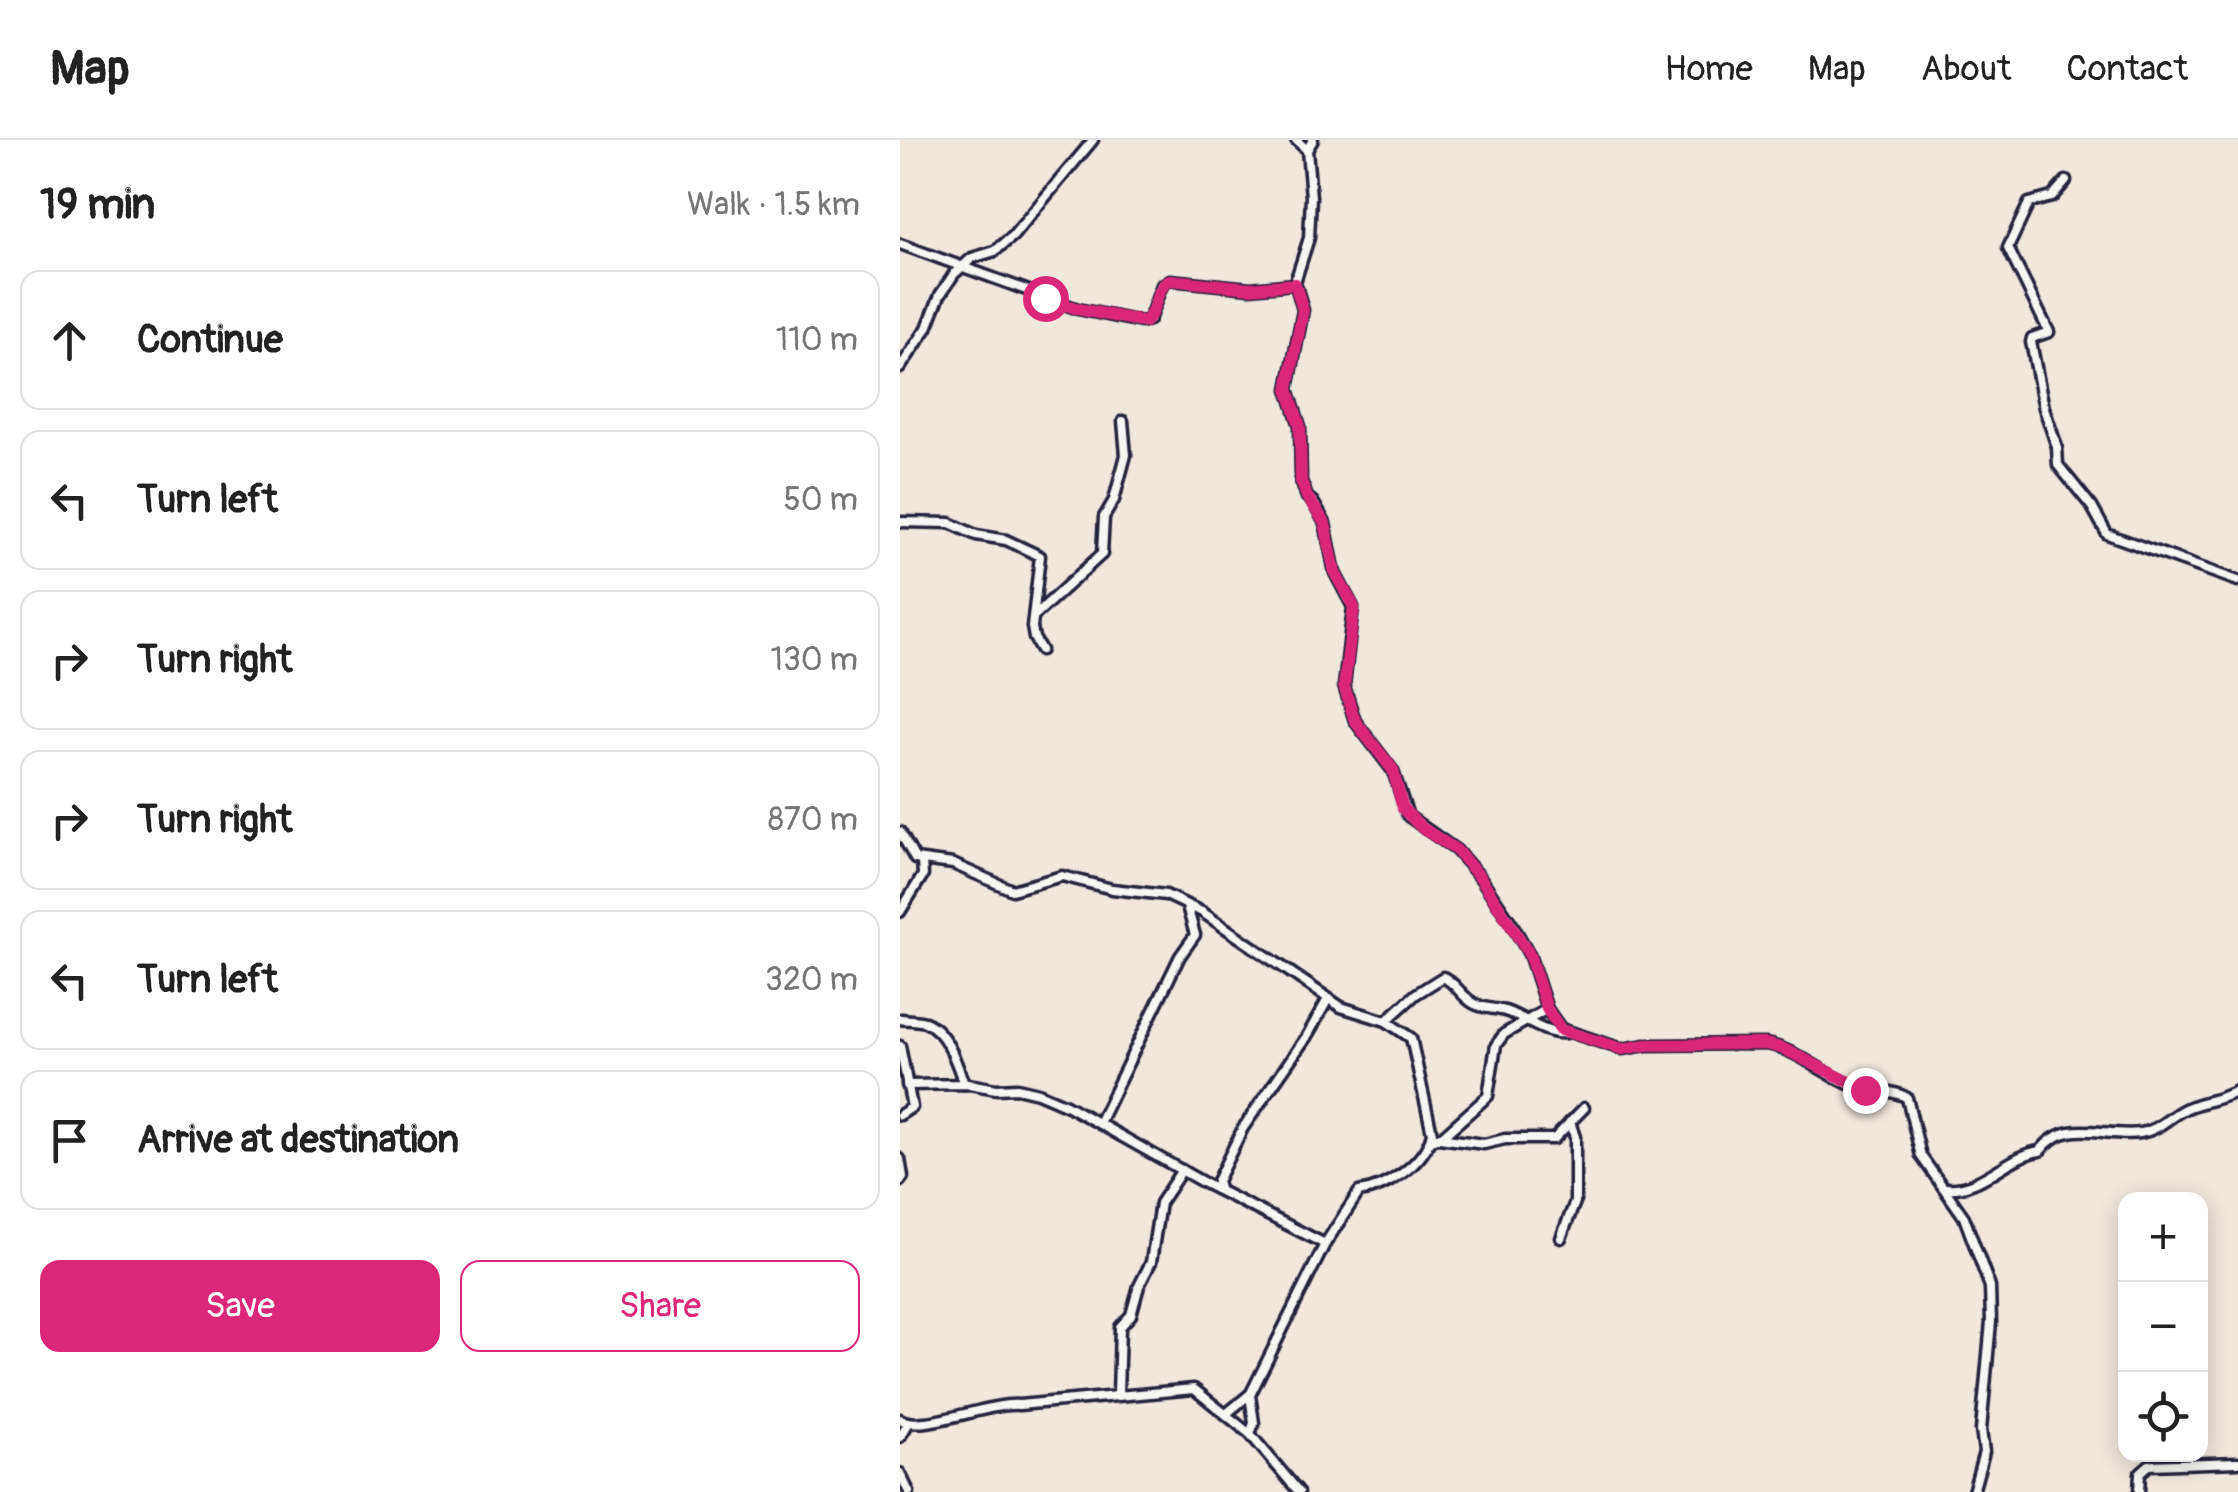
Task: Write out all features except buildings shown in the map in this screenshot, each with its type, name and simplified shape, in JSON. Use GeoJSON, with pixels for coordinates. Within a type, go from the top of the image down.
{"type":"FeatureCollection","features":[{"type":"Feature","properties":{"kind":"street"},"geometry":{"type":"LineString","coordinates":[[900,368],[927,328],[940,295],[961,268],[972,258],[1000,248],[1013,236],[1093,140]]}},
{"type":"Feature","properties":{"kind":"street"},"geometry":{"type":"LineString","coordinates":[[1296,140],[1306,150],[1310,238],[1295,284],[1303,310],[1288,389],[1300,426],[1301,481],[1325,523],[1335,573],[1354,607],[1344,686],[1352,714],[1393,770],[1408,816],[1456,850],[1512,924],[1531,959],[1547,1009],[1566,1032]]}},
{"type":"Feature","properties":{"kind":"street"},"geometry":{"type":"LineString","coordinates":[[1306,150],[1313,140]]}},
{"type":"Feature","properties":{"kind":"street"},"geometry":{"type":"LineString","coordinates":[[2066,181],[2052,197],[2029,202],[2008,248],[2050,332],[2032,338],[2031,342],[2058,465],[2092,507],[2107,534],[2238,581]]}},
{"type":"Feature","properties":{"kind":"street"},"geometry":{"type":"LineString","coordinates":[[900,244],[1078,309],[1141,322],[1150,318],[1162,285],[1170,280],[1250,288],[1295,284]]}},
{"type":"Feature","properties":{"kind":"street"},"geometry":{"type":"LineString","coordinates":[[1034,616],[1102,554],[1104,517],[1112,504],[1126,456],[1123,421]]}},
{"type":"Feature","properties":{"kind":"street"},"geometry":{"type":"LineString","coordinates":[[900,522],[950,523],[1006,540],[1040,556],[1032,632],[1041,650]]}},
{"type":"Feature","properties":{"kind":"street"},"geometry":{"type":"LineString","coordinates":[[900,832],[911,856],[922,862],[953,864],[1012,890],[1062,876],[1112,890],[1160,893],[1187,906],[1248,942],[1328,1000],[1355,1013],[1386,1021],[1408,1036],[1413,1042],[1435,1139]]}},
{"type":"Feature","properties":{"kind":"street"},"geometry":{"type":"LineString","coordinates":[[900,912],[923,875],[922,862]]}},
{"type":"Feature","properties":{"kind":"street"},"geometry":{"type":"LineString","coordinates":[[1099,1123],[1180,956],[1195,935],[1187,906]]}},
{"type":"Feature","properties":{"kind":"street"},"geometry":{"type":"LineString","coordinates":[[1386,1021],[1416,994],[1443,977],[1473,1004],[1554,1033],[1566,1032],[1622,1049],[1646,1045],[1766,1044],[1784,1049],[1865,1090],[1904,1094],[1922,1156],[1970,1230],[1992,1302],[1981,1430],[1984,1452],[1973,1492]]}},
{"type":"Feature","properties":{"kind":"street"},"geometry":{"type":"LineString","coordinates":[[1215,1185],[1257,1106],[1328,1000]]}},
{"type":"Feature","properties":{"kind":"street"},"geometry":{"type":"LineString","coordinates":[[1226,1414],[1250,1395],[1325,1244],[1359,1192],[1373,1190],[1404,1173],[1435,1139],[1488,1096],[1496,1045],[1508,1030],[1547,1009]]}},
{"type":"Feature","properties":{"kind":"street"},"geometry":{"type":"LineString","coordinates":[[900,1019],[932,1027],[948,1045],[964,1084]]}},
{"type":"Feature","properties":{"kind":"street"},"geometry":{"type":"LineString","coordinates":[[900,1046],[912,1107],[900,1115]]}},
{"type":"Feature","properties":{"kind":"street"},"geometry":{"type":"LineString","coordinates":[[906,1085],[1026,1089],[1099,1123],[1325,1244]]}},
{"type":"Feature","properties":{"kind":"street"},"geometry":{"type":"LineString","coordinates":[[1945,1187],[1957,1188],[2002,1169],[2041,1150],[2058,1133],[2140,1133],[2165,1123],[2186,1108],[2223,1100],[2238,1090]]}},
{"type":"Feature","properties":{"kind":"street"},"geometry":{"type":"LineString","coordinates":[[1435,1139],[1484,1144],[1504,1139],[1554,1139],[1584,1108]]}},
{"type":"Feature","properties":{"kind":"street"},"geometry":{"type":"LineString","coordinates":[[1561,1238],[1575,1196],[1570,1122]]}},
{"type":"Feature","properties":{"kind":"street"},"geometry":{"type":"LineString","coordinates":[[900,1158],[900,1181]]}},
{"type":"Feature","properties":{"kind":"street"},"geometry":{"type":"LineString","coordinates":[[1118,1394],[1120,1327],[1131,1315],[1134,1298],[1156,1248],[1160,1204],[1182,1170]]}},
{"type":"Feature","properties":{"kind":"street"},"geometry":{"type":"LineString","coordinates":[[900,1437],[904,1421],[981,1411],[1001,1403],[1019,1405],[1194,1388],[1250,1434],[1299,1492]]}},
{"type":"Feature","properties":{"kind":"street"},"geometry":{"type":"LineString","coordinates":[[1250,1395],[1254,1423],[1250,1434]]}},
{"type":"Feature","properties":{"kind":"street"},"geometry":{"type":"LineString","coordinates":[[2138,1492],[2140,1472],[2148,1465],[2238,1462]]}},
{"type":"Feature","properties":{"kind":"street"},"geometry":{"type":"LineString","coordinates":[[900,1473],[909,1492]]}},
{"type":"Feature","properties":{"kind":"route"},"geometry":{"type":"LineString","coordinates":[[1045,298],[1145,322],[1162,285],[1170,280],[1250,288],[1295,284],[1303,310],[1288,389],[1302,438],[1301,481],[1325,523],[1335,573],[1354,607],[1346,696],[1355,721],[1393,770],[1403,809],[1422,828],[1456,850],[1480,877],[1529,954],[1547,1009],[1561,1030],[1622,1049],[1646,1045],[1766,1044],[1784,1049],[1865,1090]]}}]}
